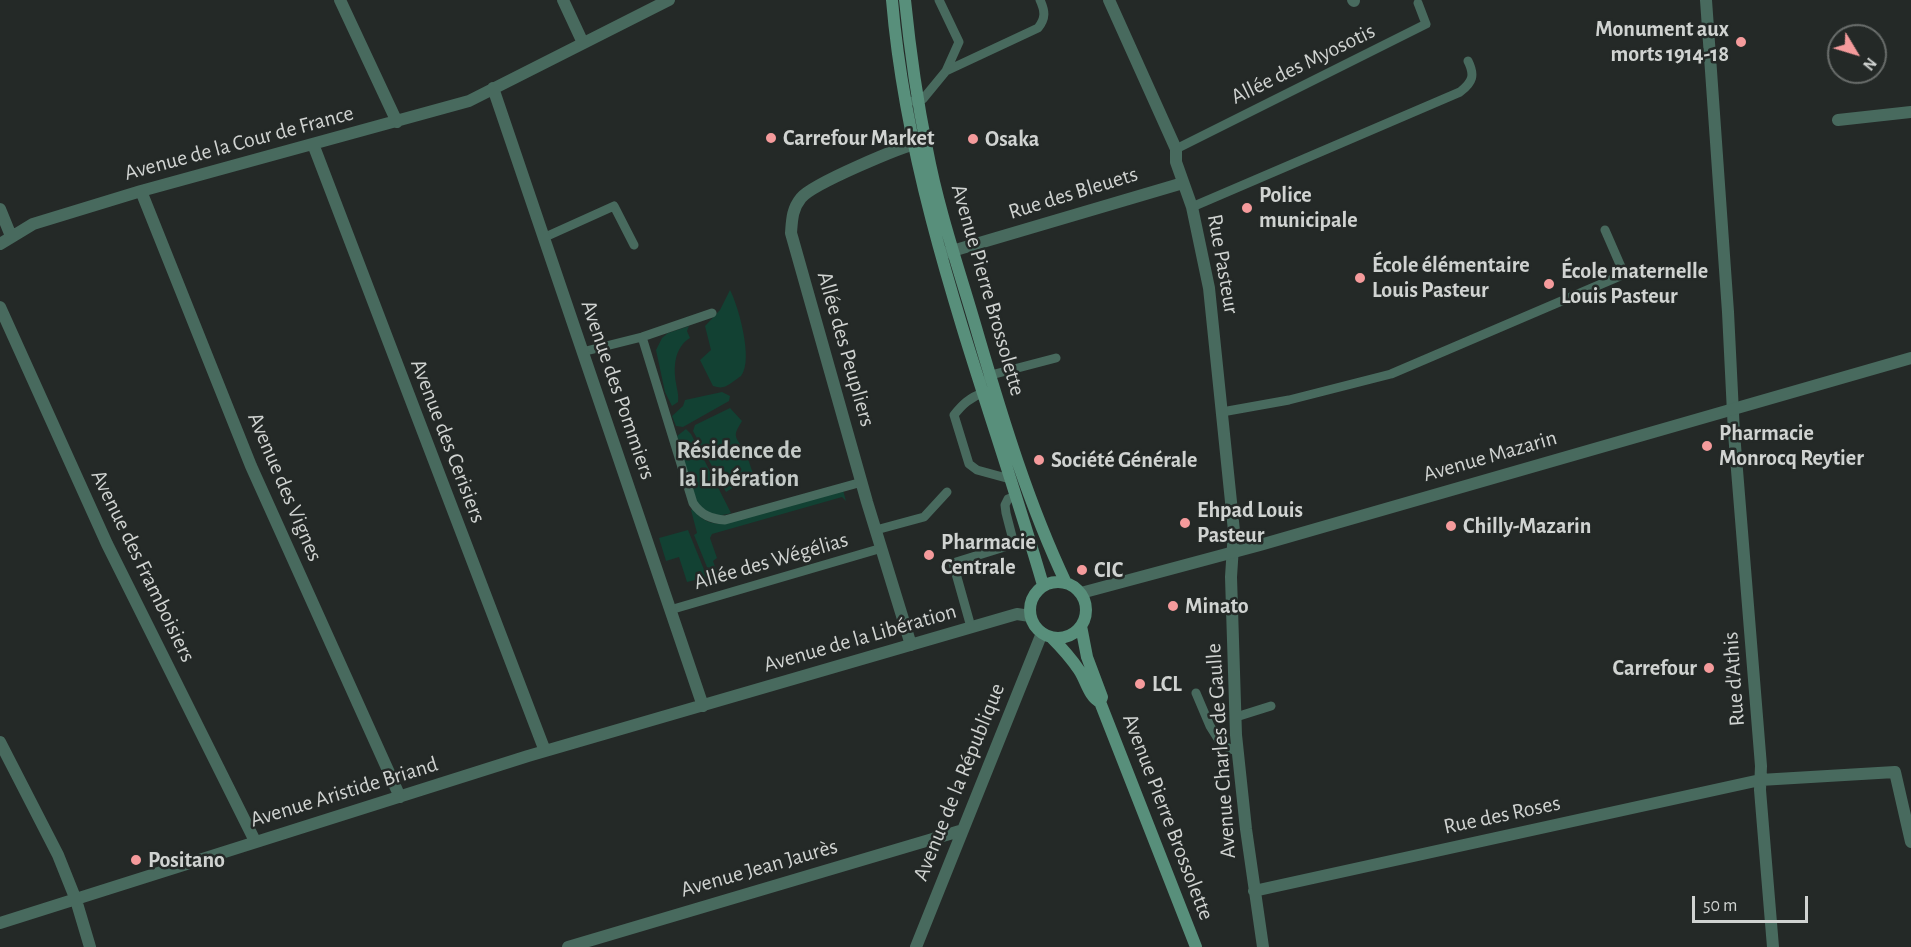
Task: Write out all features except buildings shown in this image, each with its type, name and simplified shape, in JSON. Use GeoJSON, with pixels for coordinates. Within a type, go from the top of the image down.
{"type":"FeatureCollection","features":[{"type":"Feature","properties":{"kind":"main road","name":"Avenue Pierre Brossolette"},"geometry":{"type":"LineString","coordinates":[[892,0],[905,103],[1036,510],[1053,557],[1066,583]]}},
{"type":"Feature","properties":{"kind":"main road","name":"Avenue Pierre Brossolette"},"geometry":{"type":"LineString","coordinates":[[905,0],[919,100],[919,142],[941,254],[1043,585]]}},
{"type":"Feature","properties":{"kind":"main road"},"geometry":{"type":"LineString","coordinates":[[1016,496],[1025,498],[1036,510]]}},
{"type":"Feature","properties":{"kind":"main road"},"geometry":{"type":"LineString","coordinates":[[1057,581],[1066,583],[1074,586],[1081,593],[1086,604],[1086,616],[1081,627],[1072,634],[1062,638],[1046,635],[1034,625],[1030,616],[1031,600],[1043,585],[1057,581]]}},
{"type":"Feature","properties":{"kind":"main road","name":"Avenue Pierre Brossolette"},"geometry":{"type":"LineString","coordinates":[[1081,627],[1087,657],[1102,697],[1100,702],[1196,947]]}},
{"type":"Feature","properties":{"kind":"main road","name":"Avenue Pierre Brossolette"},"geometry":{"type":"LineString","coordinates":[[1046,635],[1070,658],[1082,674],[1095,700],[1100,702]]}},
{"type":"Feature","properties":{"kind":"street"},"geometry":{"type":"LineString","coordinates":[[339,0],[397,122]]}},
{"type":"Feature","properties":{"kind":"street"},"geometry":{"type":"LineString","coordinates":[[562,0],[583,43]]}},
{"type":"Feature","properties":{"kind":"street","name":"Avenue de la Cour de France"},"geometry":{"type":"LineString","coordinates":[[0,244],[33,224],[141,191],[469,101],[669,0]]}},
{"type":"Feature","properties":{"kind":"street","name":"Rue Pasteur"},"geometry":{"type":"LineString","coordinates":[[1109,0],[1176,149],[1176,162],[1192,207],[1209,288],[1234,531],[1232,552]]}},
{"type":"Feature","properties":{"kind":"street","name":"Rue d'Athis"},"geometry":{"type":"LineString","coordinates":[[1706,0],[1733,408],[1752,639],[1773,947]]}},
{"type":"Feature","properties":{"kind":"street","name":"Avenue des Pommiers"},"geometry":{"type":"LineString","coordinates":[[493,88],[703,706]]}},
{"type":"Feature","properties":{"kind":"street"},"geometry":{"type":"LineString","coordinates":[[1839,120],[1911,112]]}},
{"type":"Feature","properties":{"kind":"street","name":"Allée des Peupliers"},"geometry":{"type":"LineString","coordinates":[[911,645],[791,233],[792,215],[799,200],[806,192],[919,142]]}},
{"type":"Feature","properties":{"kind":"street","name":"Avenue des Cerisiers"},"geometry":{"type":"LineString","coordinates":[[313,144],[545,751]]}},
{"type":"Feature","properties":{"kind":"street","name":"Rue des Bleuets"},"geometry":{"type":"LineString","coordinates":[[941,254],[1183,183]]}},
{"type":"Feature","properties":{"kind":"street","name":"Avenue des Vignes"},"geometry":{"type":"LineString","coordinates":[[141,191],[251,466],[400,797]]}},
{"type":"Feature","properties":{"kind":"street"},"geometry":{"type":"LineString","coordinates":[[0,208],[11,236]]}},
{"type":"Feature","properties":{"kind":"street","name":"Avenue des Framboisiers"},"geometry":{"type":"LineString","coordinates":[[0,306],[107,544],[255,842]]}},
{"type":"Feature","properties":{"kind":"street","name":"Avenue Mazarin"},"geometry":{"type":"LineString","coordinates":[[1081,593],[1911,358]]}},
{"type":"Feature","properties":{"kind":"street","name":"Avenue Charles de Gaulle"},"geometry":{"type":"LineString","coordinates":[[1232,552],[1238,752],[1254,891],[1263,947]]}},
{"type":"Feature","properties":{"kind":"street","name":"Avenue de la Libération"},"geometry":{"type":"LineString","coordinates":[[703,706],[1017,614],[1030,616]]}},
{"type":"Feature","properties":{"kind":"street","name":"Avenue de la République"},"geometry":{"type":"LineString","coordinates":[[916,947],[1046,635]]}},
{"type":"Feature","properties":{"kind":"street","name":"Avenue Aristide Briand"},"geometry":{"type":"LineString","coordinates":[[0,923],[545,751],[703,706]]}},
{"type":"Feature","properties":{"kind":"street"},"geometry":{"type":"LineString","coordinates":[[0,742],[58,855],[76,900],[90,947]]}},
{"type":"Feature","properties":{"kind":"street","name":"Rue des Roses"},"geometry":{"type":"LineString","coordinates":[[1254,891],[1760,780],[1895,772],[1911,842]]}},
{"type":"Feature","properties":{"kind":"street","name":"Avenue Jean Jaurès"},"geometry":{"type":"LineString","coordinates":[[568,947],[963,830]]}},
{"type":"Feature","properties":{"kind":"lane"},"geometry":{"type":"LineString","coordinates":[[905,103],[923,99],[946,71],[959,42],[939,0]]}},
{"type":"Feature","properties":{"kind":"lane"},"geometry":{"type":"LineString","coordinates":[[946,71],[1038,27],[1044,20],[1044,9],[1040,0]]}},
{"type":"Feature","properties":{"kind":"lane","name":"Allée des Myosotis"},"geometry":{"type":"LineString","coordinates":[[1176,149],[1426,24],[1418,3]]}},
{"type":"Feature","properties":{"kind":"lane"},"geometry":{"type":"LineString","coordinates":[[1192,207],[1460,92],[1471,81],[1473,72],[1468,61]]}},
{"type":"Feature","properties":{"kind":"lane"},"geometry":{"type":"LineString","coordinates":[[543,237],[614,206],[634,245]]}},
{"type":"Feature","properties":{"kind":"lane"},"geometry":{"type":"LineString","coordinates":[[1222,412],[1289,400],[1391,374],[1620,276],[1622,269],[1605,230]]}},
{"type":"Feature","properties":{"kind":"lane"},"geometry":{"type":"LineString","coordinates":[[582,351],[642,337],[712,314]]}},
{"type":"Feature","properties":{"kind":"lane"},"geometry":{"type":"LineString","coordinates":[[642,337],[693,503],[705,515],[715,519],[734,518],[862,482]]}},
{"type":"Feature","properties":{"kind":"lane"},"geometry":{"type":"LineString","coordinates":[[1010,479],[977,470],[969,464],[954,415],[982,390],[991,375],[1056,358]]}},
{"type":"Feature","properties":{"kind":"lane"},"geometry":{"type":"LineString","coordinates":[[876,530],[924,517],[947,492]]}},
{"type":"Feature","properties":{"kind":"lane"},"geometry":{"type":"LineString","coordinates":[[971,627],[953,563],[1014,544],[1005,506],[1008,499],[1016,496]]}},
{"type":"Feature","properties":{"kind":"lane","name":"Allée des Wégélias"},"geometry":{"type":"LineString","coordinates":[[670,610],[882,549]]}},
{"type":"Feature","properties":{"kind":"lane"},"geometry":{"type":"LineString","coordinates":[[1196,693],[1210,726],[1222,745],[1238,752]]}},
{"type":"Feature","properties":{"kind":"lane"},"geometry":{"type":"LineString","coordinates":[[1236,717],[1272,706]]}},
{"type":"Feature","properties":{"kind":"green space"},"geometry":{"type":"Polygon","coordinates":[[[730,290],[743,333],[745,368],[741,376],[726,386],[719,387],[713,386],[700,360],[711,350],[705,326],[720,310],[730,290]]]}},
{"type":"Feature","properties":{"kind":"green space"},"geometry":{"type":"Polygon","coordinates":[[[689,326],[687,331],[690,338],[681,346],[676,358],[678,402],[672,406],[665,392],[656,350],[662,338],[668,333],[689,326]]]}},
{"type":"Feature","properties":{"kind":"green space"},"geometry":{"type":"Polygon","coordinates":[[[722,392],[730,396],[729,401],[683,427],[676,426],[672,416],[683,406],[685,400],[722,392]]]}},
{"type":"Feature","properties":{"kind":"green space"},"geometry":{"type":"Polygon","coordinates":[[[730,408],[742,421],[736,436],[747,455],[753,475],[726,492],[693,431],[695,425],[730,408]]]}},
{"type":"Feature","properties":{"kind":"green space"},"geometry":{"type":"Polygon","coordinates":[[[686,429],[691,434],[731,513],[711,514],[703,509],[696,500],[677,436],[686,429]]]}},
{"type":"Feature","properties":{"kind":"green space"},"geometry":{"type":"Polygon","coordinates":[[[843,490],[846,501],[842,497],[712,534],[710,538],[717,558],[713,561],[718,575],[711,577],[694,535],[697,533],[691,510],[693,509],[706,521],[724,524],[843,490]]]}},
{"type":"Feature","properties":{"kind":"green space"},"geometry":{"type":"Polygon","coordinates":[[[688,530],[707,577],[687,582],[679,557],[666,561],[659,538],[688,530]]]}},
{"type":"Feature","properties":{"kind":"place","name":"Monument aux morts 1914-18"},"geometry":{"type":"Point","coordinates":[1741,42]}},
{"type":"Feature","properties":{"kind":"place","name":"Carrefour Market"},"geometry":{"type":"Point","coordinates":[771,138]}},
{"type":"Feature","properties":{"kind":"place","name":"Osaka"},"geometry":{"type":"Point","coordinates":[973,139]}},
{"type":"Feature","properties":{"kind":"place","name":"Police municipale"},"geometry":{"type":"Point","coordinates":[1247,208]}},
{"type":"Feature","properties":{"kind":"place","name":"École élémentaire Louis Pasteur"},"geometry":{"type":"Point","coordinates":[1360,278]}},
{"type":"Feature","properties":{"kind":"place","name":"École maternelle Louis Pasteur"},"geometry":{"type":"Point","coordinates":[1549,284]}},
{"type":"Feature","properties":{"kind":"place","name":"Pharmacie Monrocq Reytier"},"geometry":{"type":"Point","coordinates":[1707,446]}},
{"type":"Feature","properties":{"kind":"place","name":"Société Générale"},"geometry":{"type":"Point","coordinates":[1039,460]}},
{"type":"Feature","properties":{"kind":"place","name":"Ehpad Louis Pasteur"},"geometry":{"type":"Point","coordinates":[1185,523]}},
{"type":"Feature","properties":{"kind":"place","name":"Chilly-Mazarin"},"geometry":{"type":"Point","coordinates":[1451,526]}},
{"type":"Feature","properties":{"kind":"place","name":"Pharmacie Centrale"},"geometry":{"type":"Point","coordinates":[929,555]}},
{"type":"Feature","properties":{"kind":"place","name":"CIC"},"geometry":{"type":"Point","coordinates":[1082,570]}},
{"type":"Feature","properties":{"kind":"place","name":"Minato"},"geometry":{"type":"Point","coordinates":[1173,606]}},
{"type":"Feature","properties":{"kind":"place","name":"Carrefour"},"geometry":{"type":"Point","coordinates":[1709,668]}},
{"type":"Feature","properties":{"kind":"place","name":"LCL"},"geometry":{"type":"Point","coordinates":[1140,684]}},
{"type":"Feature","properties":{"kind":"place","name":"Positano"},"geometry":{"type":"Point","coordinates":[136,860]}},
{"type":"Feature","properties":{"kind":"district","name":"Résidence de la Libération"},"geometry":{"type":"Point","coordinates":[739,465]}}]}
